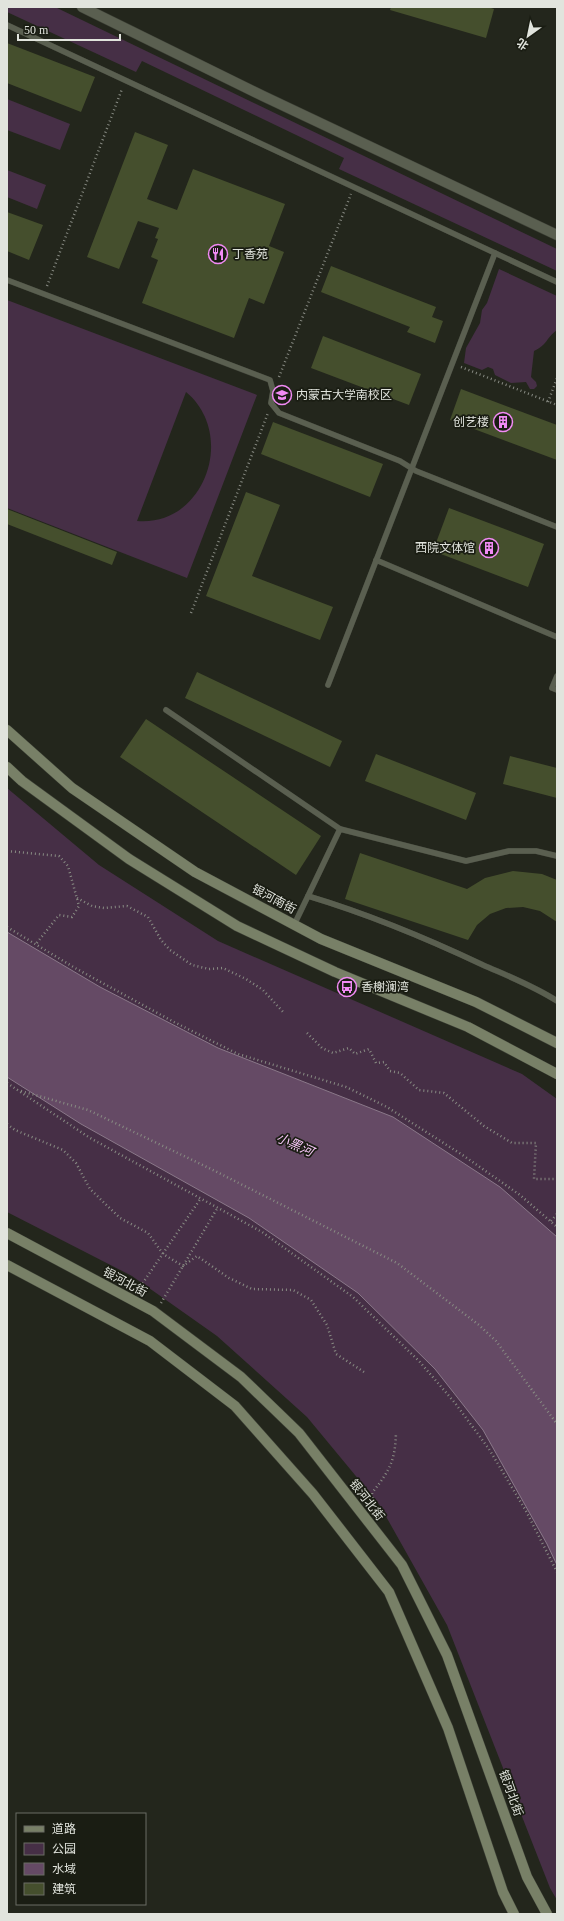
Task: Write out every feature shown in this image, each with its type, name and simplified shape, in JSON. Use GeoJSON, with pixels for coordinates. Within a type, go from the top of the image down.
{"type":"FeatureCollection","features":[{"type":"Feature","properties":{"kind":"main road","name":"银河南街"},"geometry":{"type":"LineString","coordinates":[[7,730],[72,788],[195,872],[321,939],[476,1002],[557,1043]]}},
{"type":"Feature","properties":{"kind":"main road"},"geometry":{"type":"LineString","coordinates":[[7,767],[29,786],[129,860],[237,926],[335,972],[468,1027],[557,1074]]}},
{"type":"Feature","properties":{"kind":"main road","name":"银河北街"},"geometry":{"type":"LineString","coordinates":[[7,1233],[155,1313],[241,1377],[299,1433],[402,1565],[447,1655],[527,1877],[547,1914]]}},
{"type":"Feature","properties":{"kind":"main road"},"geometry":{"type":"LineString","coordinates":[[7,1265],[150,1341],[235,1406],[313,1494],[389,1592],[448,1728],[503,1892],[514,1914]]}},
{"type":"Feature","properties":{"kind":"street"},"geometry":{"type":"LineString","coordinates":[[82,7],[263,96],[557,235]]}},
{"type":"Feature","properties":{"kind":"lane"},"geometry":{"type":"LineString","coordinates":[[7,25],[557,282]]}},
{"type":"Feature","properties":{"kind":"lane"},"geometry":{"type":"LineString","coordinates":[[328,685],[495,253]]}},
{"type":"Feature","properties":{"kind":"lane"},"geometry":{"type":"LineString","coordinates":[[7,280],[270,380],[273,391],[271,403],[279,413],[400,461],[412,468],[557,527]]}},
{"type":"Feature","properties":{"kind":"lane"},"geometry":{"type":"LineString","coordinates":[[376,560],[557,637]]}},
{"type":"Feature","properties":{"kind":"lane"},"geometry":{"type":"LineString","coordinates":[[557,676],[552,688],[557,690]]}},
{"type":"Feature","properties":{"kind":"lane"},"geometry":{"type":"LineString","coordinates":[[166,710],[340,829],[466,861],[509,851],[536,851],[557,856]]}},
{"type":"Feature","properties":{"kind":"lane"},"geometry":{"type":"LineString","coordinates":[[294,925],[340,829]]}},
{"type":"Feature","properties":{"kind":"lane"},"geometry":{"type":"LineString","coordinates":[[308,896],[350,909],[458,953],[542,992],[557,1001]]}},
{"type":"Feature","properties":{"kind":"path"},"geometry":{"type":"LineString","coordinates":[[44,294],[126,80]]}},
{"type":"Feature","properties":{"kind":"path"},"geometry":{"type":"LineString","coordinates":[[273,391],[354,187]]}},
{"type":"Feature","properties":{"kind":"path"},"geometry":{"type":"LineString","coordinates":[[452,364],[557,405]]}},
{"type":"Feature","properties":{"kind":"path"},"geometry":{"type":"LineString","coordinates":[[548,402],[557,378]]}},
{"type":"Feature","properties":{"kind":"path"},"geometry":{"type":"LineString","coordinates":[[191,613],[271,403]]}},
{"type":"Feature","properties":{"kind":"path"},"geometry":{"type":"LineString","coordinates":[[7,852],[59,856],[68,866],[79,906],[72,917],[59,915],[36,944]]}},
{"type":"Feature","properties":{"kind":"path"},"geometry":{"type":"LineString","coordinates":[[77,898],[92,906],[104,908],[127,906],[148,916],[161,940],[170,950],[192,965],[209,969],[223,968],[246,979],[263,990],[284,1012]]}},
{"type":"Feature","properties":{"kind":"path"},"geometry":{"type":"LineString","coordinates":[[7,927],[174,1022],[238,1054],[346,1087],[387,1108],[464,1156],[520,1195],[557,1227]]}},
{"type":"Feature","properties":{"kind":"path"},"geometry":{"type":"LineString","coordinates":[[307,1033],[322,1048],[333,1053],[349,1048],[355,1054],[369,1050],[376,1063],[384,1062],[390,1071],[400,1073],[419,1090],[444,1093],[484,1126],[512,1143],[536,1144],[534,1179],[557,1179]]}},
{"type":"Feature","properties":{"kind":"path"},"geometry":{"type":"LineString","coordinates":[[7,1083],[90,1138],[262,1232],[353,1297],[419,1361],[455,1404],[489,1449],[526,1511],[557,1572]]}},
{"type":"Feature","properties":{"kind":"path"},"geometry":{"type":"LineString","coordinates":[[18,1090],[88,1110],[211,1169],[397,1263],[479,1325],[490,1336],[557,1424]]}},
{"type":"Feature","properties":{"kind":"path"},"geometry":{"type":"LineString","coordinates":[[7,1124],[15,1130],[64,1150],[76,1163],[90,1189],[120,1218],[148,1232],[163,1254],[183,1266]]}},
{"type":"Feature","properties":{"kind":"path"},"geometry":{"type":"LineString","coordinates":[[131,1300],[201,1198]]}},
{"type":"Feature","properties":{"kind":"path"},"geometry":{"type":"LineString","coordinates":[[155,1313],[218,1207]]}},
{"type":"Feature","properties":{"kind":"path"},"geometry":{"type":"LineString","coordinates":[[551,1222],[557,1214]]}},
{"type":"Feature","properties":{"kind":"path"},"geometry":{"type":"LineString","coordinates":[[183,1266],[197,1256],[229,1278],[252,1289],[293,1290],[310,1300],[327,1325],[336,1354],[364,1372]]}},
{"type":"Feature","properties":{"kind":"path"},"geometry":{"type":"LineString","coordinates":[[373,1502],[372,1493],[388,1473],[395,1453],[396,1432]]}},
{"type":"Feature","properties":{"kind":"green space"},"geometry":{"type":"Polygon","coordinates":[[[7,7],[55,7],[557,249],[557,271],[339,169],[344,158],[142,61],[136,72],[7,12],[7,7]]]}},
{"type":"Feature","properties":{"kind":"green space"},"geometry":{"type":"Polygon","coordinates":[[[7,99],[70,124],[60,150],[7,130],[7,99]]]}},
{"type":"Feature","properties":{"kind":"green space"},"geometry":{"type":"Polygon","coordinates":[[[7,170],[46,185],[37,209],[7,197],[7,170]]]}},
{"type":"Feature","properties":{"kind":"green space"},"geometry":{"type":"Polygon","coordinates":[[[499,269],[557,296],[557,330],[542,346],[534,351],[531,377],[536,382],[537,386],[534,389],[530,389],[526,382],[511,383],[495,375],[493,369],[488,367],[482,370],[464,363],[466,348],[480,323],[482,310],[487,303],[499,269]]]}},
{"type":"Feature","properties":{"kind":"green space"},"geometry":{"type":"Polygon","coordinates":[[[7,300],[257,395],[187,578],[7,508],[7,300]],[[186,392],[137,521],[161,519],[181,509],[196,494],[206,474],[211,453],[209,431],[201,410],[186,392]]]}},
{"type":"Feature","properties":{"kind":"green space"},"geometry":{"type":"Polygon","coordinates":[[[7,788],[99,865],[218,941],[522,1074],[557,1099],[557,1900],[550,1888],[447,1625],[379,1504],[307,1417],[217,1336],[132,1276],[7,1212],[7,788]]]}},
{"type":"Feature","properties":{"kind":"water","name":"小黑河"},"geometry":{"type":"Polygon","coordinates":[[[7,932],[100,987],[218,1048],[393,1117],[500,1187],[557,1237],[557,1565],[547,1544],[483,1430],[435,1369],[358,1293],[249,1218],[81,1124],[7,1077],[7,932]]]}},
{"type":"Feature","properties":{"kind":"building"},"geometry":{"type":"Polygon","coordinates":[[[391,7],[488,7],[494,9],[486,38],[390,10],[391,7]]]}},
{"type":"Feature","properties":{"kind":"building"},"geometry":{"type":"Polygon","coordinates":[[[7,43],[95,77],[81,112],[7,83],[7,43]]]}},
{"type":"Feature","properties":{"kind":"building","name":"丁香苑"},"geometry":{"type":"Polygon","coordinates":[[[135,132],[168,145],[147,199],[177,210],[193,169],[285,204],[269,246],[284,252],[264,304],[249,298],[234,338],[142,303],[158,260],[151,257],[158,239],[155,238],[159,228],[138,221],[119,269],[87,257],[135,132]]]}},
{"type":"Feature","properties":{"kind":"building"},"geometry":{"type":"Polygon","coordinates":[[[7,212],[43,225],[29,260],[7,251],[7,212]]]}},
{"type":"Feature","properties":{"kind":"building"},"geometry":{"type":"Polygon","coordinates":[[[331,266],[436,307],[432,317],[443,321],[435,343],[407,332],[410,327],[321,292],[331,266]]]}},
{"type":"Feature","properties":{"kind":"building"},"geometry":{"type":"Polygon","coordinates":[[[323,336],[421,374],[409,405],[311,368],[323,336]]]}},
{"type":"Feature","properties":{"kind":"building","name":"创艺楼"},"geometry":{"type":"Polygon","coordinates":[[[461,389],[557,425],[557,460],[450,420],[461,389]]]}},
{"type":"Feature","properties":{"kind":"building"},"geometry":{"type":"Polygon","coordinates":[[[273,422],[383,464],[370,497],[261,454],[273,422]]]}},
{"type":"Feature","properties":{"kind":"building"},"geometry":{"type":"Polygon","coordinates":[[[246,492],[280,505],[252,576],[333,607],[320,640],[206,596],[246,492]]]}},
{"type":"Feature","properties":{"kind":"building","name":"西院文体馆"},"geometry":{"type":"Polygon","coordinates":[[[449,508],[544,544],[528,587],[433,551],[449,508]]]}},
{"type":"Feature","properties":{"kind":"building"},"geometry":{"type":"Polygon","coordinates":[[[7,509],[117,552],[112,565],[7,524],[7,509]]]}},
{"type":"Feature","properties":{"kind":"building"},"geometry":{"type":"Polygon","coordinates":[[[197,672],[342,741],[330,767],[185,698],[197,672]]]}},
{"type":"Feature","properties":{"kind":"building"},"geometry":{"type":"Polygon","coordinates":[[[146,719],[321,836],[296,875],[120,757],[146,719]]]}},
{"type":"Feature","properties":{"kind":"building"},"geometry":{"type":"Polygon","coordinates":[[[376,754],[476,793],[466,820],[365,781],[376,754]]]}},
{"type":"Feature","properties":{"kind":"building"},"geometry":{"type":"Polygon","coordinates":[[[510,756],[557,768],[557,798],[503,784],[510,756]]]}},
{"type":"Feature","properties":{"kind":"building"},"geometry":{"type":"Polygon","coordinates":[[[360,853],[467,889],[485,878],[513,871],[542,874],[557,880],[557,922],[540,911],[523,907],[506,908],[490,914],[477,925],[468,940],[345,899],[360,853]]]}},
{"type":"Feature","properties":{"kind":"place","name":"丁香苑"},"geometry":{"type":"Point","coordinates":[218,254]}},
{"type":"Feature","properties":{"kind":"place","name":"内蒙古大学南校区"},"geometry":{"type":"Point","coordinates":[282,395]}},
{"type":"Feature","properties":{"kind":"place","name":"创艺楼"},"geometry":{"type":"Point","coordinates":[503,422]}},
{"type":"Feature","properties":{"kind":"place","name":"西院文体馆"},"geometry":{"type":"Point","coordinates":[489,548]}},
{"type":"Feature","properties":{"kind":"place","name":"香榭澜湾"},"geometry":{"type":"Point","coordinates":[347,987]}}]}
